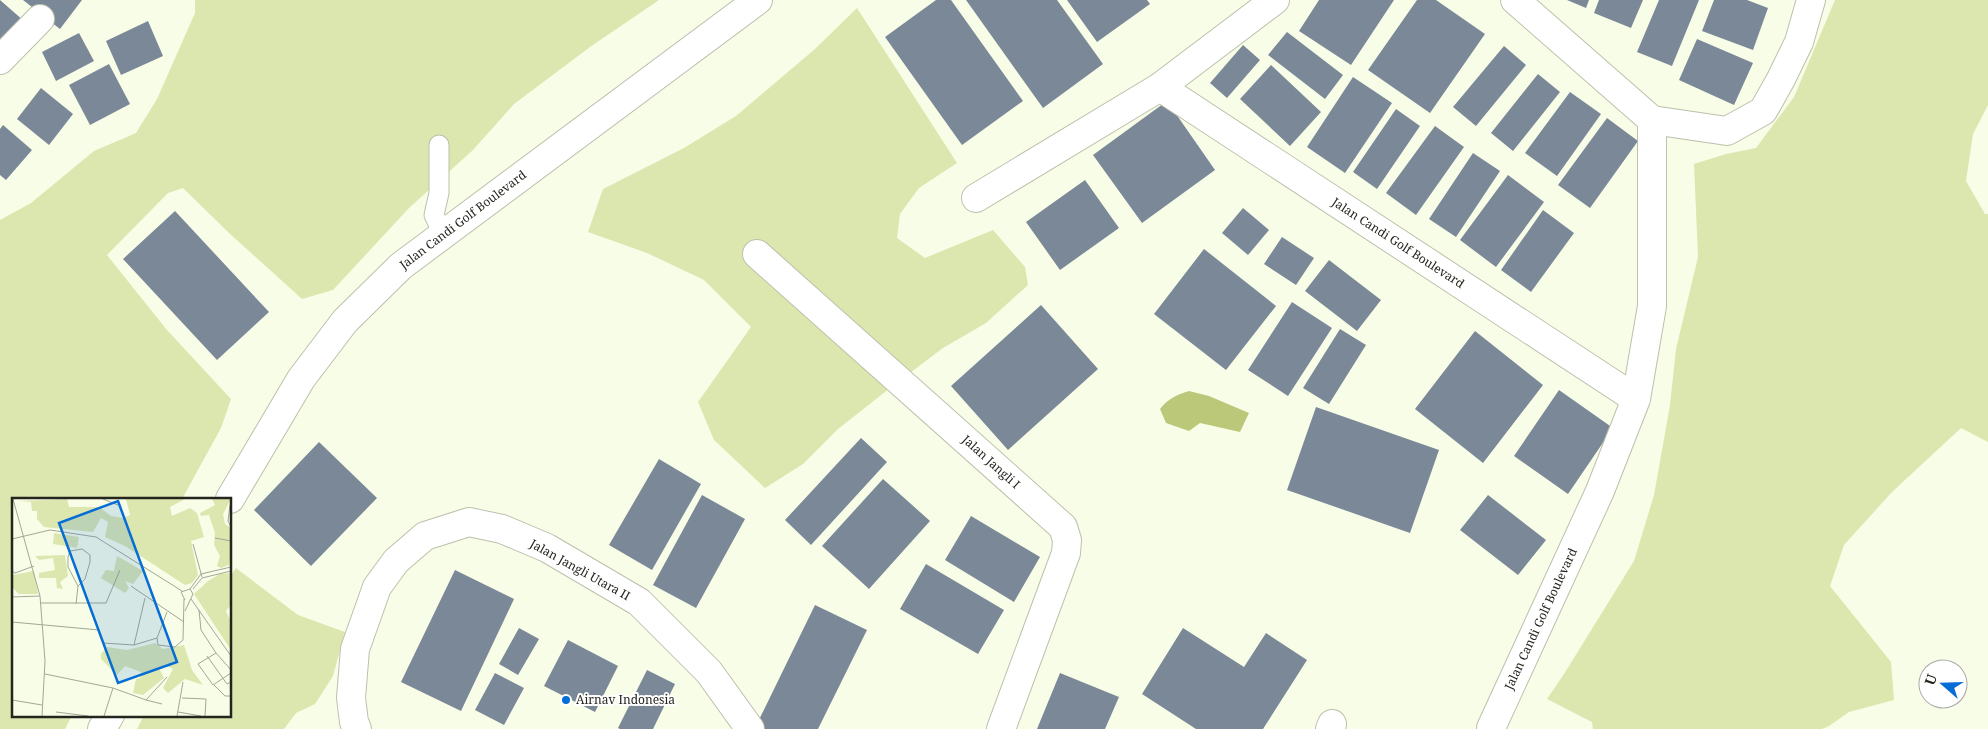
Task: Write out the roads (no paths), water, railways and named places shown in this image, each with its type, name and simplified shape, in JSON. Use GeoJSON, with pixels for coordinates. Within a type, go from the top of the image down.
{"type":"FeatureCollection","features":[{"type":"Feature","properties":{"kind":"street","name":"Jalan Candi Golf Boulevard"},"geometry":{"type":"LineString","coordinates":[[231,498],[301,379],[345,321],[400,266],[758,0]]}},
{"type":"Feature","properties":{"kind":"street"},"geometry":{"type":"LineString","coordinates":[[976,198],[1160,87],[1275,0]]}},
{"type":"Feature","properties":{"kind":"street"},"geometry":{"type":"LineString","coordinates":[[1515,0],[1652,120],[1727,131],[1763,111],[1782,79],[1799,42],[1811,0]]}},
{"type":"Feature","properties":{"kind":"street"},"geometry":{"type":"LineString","coordinates":[[0,60],[40,19]]}},
{"type":"Feature","properties":{"kind":"street","name":"Jalan Candi Golf Boulevard"},"geometry":{"type":"LineString","coordinates":[[1160,87],[1636,399]]}},
{"type":"Feature","properties":{"kind":"street","name":"Jalan Candi Golf Boulevard"},"geometry":{"type":"LineString","coordinates":[[1491,728],[1600,491],[1636,399],[1652,306],[1652,120]]}},
{"type":"Feature","properties":{"kind":"street","name":"Jalan Jangli I"},"geometry":{"type":"LineString","coordinates":[[757,254],[1063,527],[1067,540],[1066,553],[1000,729]]}},
{"type":"Feature","properties":{"kind":"street","name":"Jalan Jangli Utara II"},"geometry":{"type":"LineString","coordinates":[[357,729],[354,722],[351,698],[355,648],[377,587],[396,561],[425,536],[469,522],[502,529],[547,548],[638,602],[710,672],[750,729]]}},
{"type":"Feature","properties":{"kind":"street"},"geometry":{"type":"LineString","coordinates":[[102,729],[109,716]]}},
{"type":"Feature","properties":{"kind":"lane"},"geometry":{"type":"LineString","coordinates":[[440,145],[439,193],[434,215],[444,234]]}},
{"type":"Feature","properties":{"kind":"place","name":"Airnav Indonesia"},"geometry":{"type":"Point","coordinates":[566,700]}}]}
